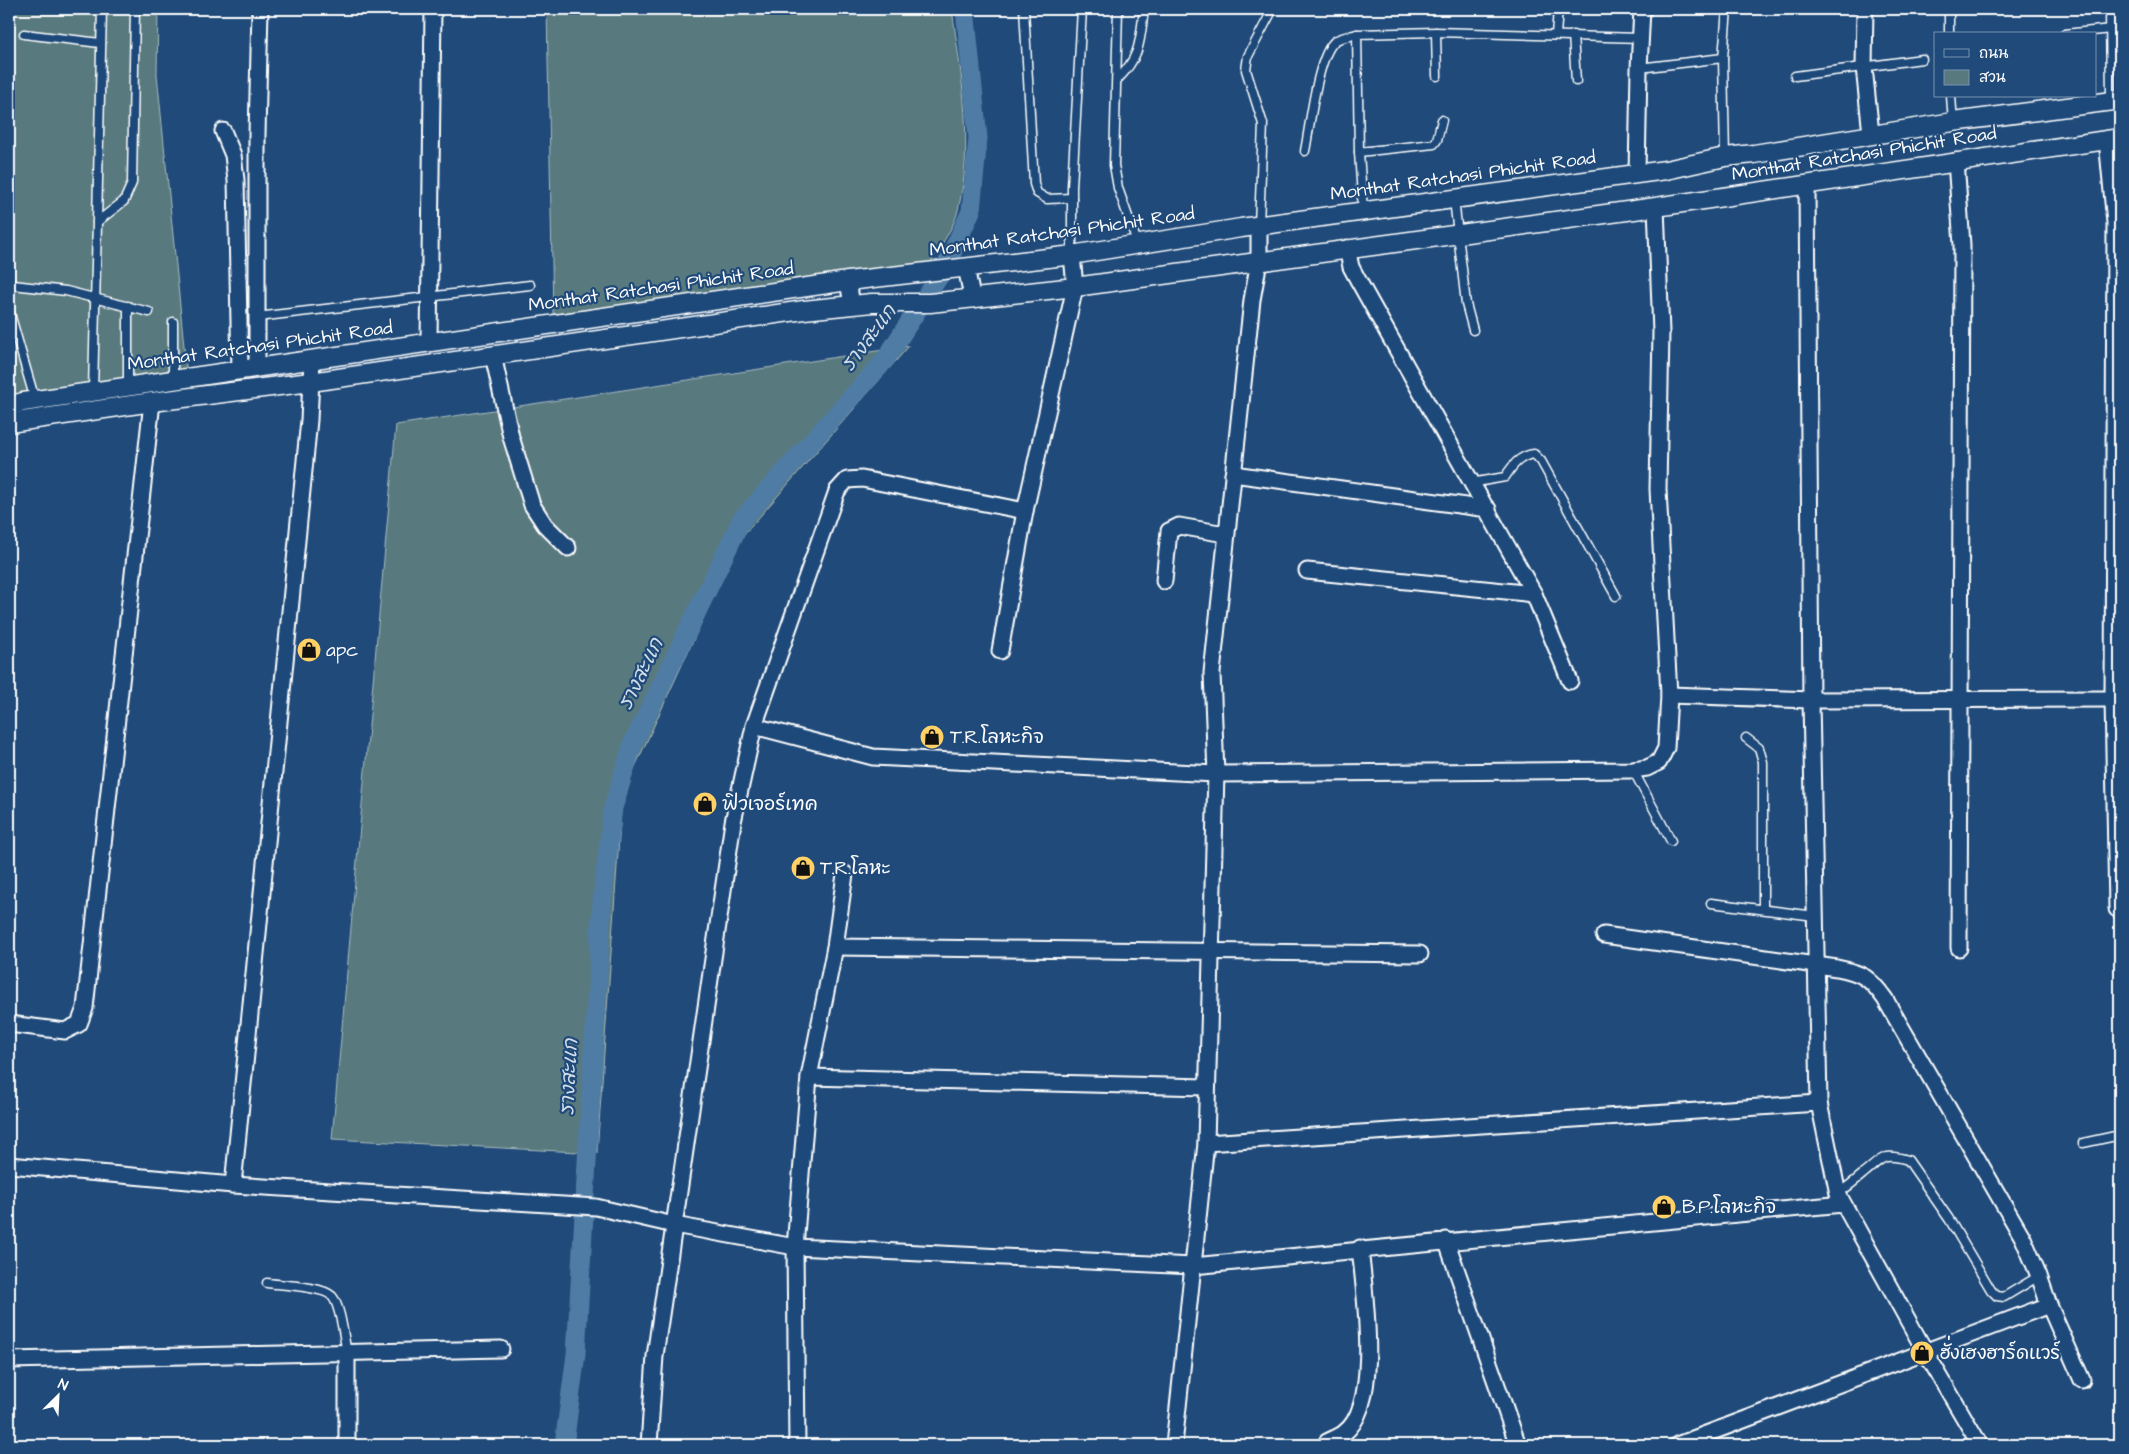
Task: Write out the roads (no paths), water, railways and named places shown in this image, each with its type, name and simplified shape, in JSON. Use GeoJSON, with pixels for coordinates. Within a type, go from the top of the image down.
{"type":"FeatureCollection","features":[{"type":"Feature","properties":{"kind":"street"},"geometry":{"type":"LineString","coordinates":[[249,368],[257,317],[257,135],[260,9]]}},
{"type":"Feature","properties":{"kind":"street"},"geometry":{"type":"LineString","coordinates":[[429,342],[433,9]]}},
{"type":"Feature","properties":{"kind":"street"},"geometry":{"type":"LineString","coordinates":[[1637,174],[1642,9]]}},
{"type":"Feature","properties":{"kind":"street"},"geometry":{"type":"LineString","coordinates":[[1865,9],[1864,67],[1871,134]]}},
{"type":"Feature","properties":{"kind":"street","name":"Monthat Ratchasi Phichit Road"},"geometry":{"type":"LineString","coordinates":[[9,406],[35,400],[249,368],[848,281],[1072,255],[1138,246],[1259,225],[1637,174],[1725,157],[1754,154],[1871,134],[2116,100]]}},
{"type":"Feature","properties":{"kind":"street"},"geometry":{"type":"LineString","coordinates":[[223,131],[233,155],[236,180],[249,368]]}},
{"type":"Feature","properties":{"kind":"street"},"geometry":{"type":"LineString","coordinates":[[2114,139],[2113,699],[2117,909]]}},
{"type":"Feature","properties":{"kind":"street","name":"Monthat Ratchasi Phichit Road"},"geometry":{"type":"LineString","coordinates":[[9,423],[152,402],[311,382],[852,304],[930,303],[1075,287],[1347,248],[1656,207],[2114,139]]}},
{"type":"Feature","properties":{"kind":"street"},"geometry":{"type":"LineString","coordinates":[[1956,161],[1962,245],[1959,948]]}},
{"type":"Feature","properties":{"kind":"street"},"geometry":{"type":"LineString","coordinates":[[1807,185],[1811,700],[1819,1103],[1841,1199],[1925,1351],[1980,1445]]}},
{"type":"Feature","properties":{"kind":"street"},"geometry":{"type":"LineString","coordinates":[[754,726],[873,757],[1216,774],[1633,770],[1647,768],[1658,762],[1666,748],[1669,696],[1658,489],[1661,332],[1656,207]]}},
{"type":"Feature","properties":{"kind":"street"},"geometry":{"type":"LineString","coordinates":[[1174,1445],[1206,1142],[1216,774],[1212,673],[1225,534],[1258,261],[1259,225]]}},
{"type":"Feature","properties":{"kind":"street"},"geometry":{"type":"LineString","coordinates":[[1347,248],[1351,267],[1358,280],[1534,594],[1570,681]]}},
{"type":"Feature","properties":{"kind":"street"},"geometry":{"type":"LineString","coordinates":[[1000,652],[1024,511],[1075,287],[1072,255]]}},
{"type":"Feature","properties":{"kind":"street"},"geometry":{"type":"LineString","coordinates":[[966,266],[972,297]]}},
{"type":"Feature","properties":{"kind":"street"},"geometry":{"type":"LineString","coordinates":[[848,281],[852,304]]}},
{"type":"Feature","properties":{"kind":"street"},"geometry":{"type":"LineString","coordinates":[[493,355],[511,437],[532,505],[545,525],[568,548]]}},
{"type":"Feature","properties":{"kind":"street"},"geometry":{"type":"LineString","coordinates":[[234,1184],[312,360]]}},
{"type":"Feature","properties":{"kind":"street"},"geometry":{"type":"LineString","coordinates":[[9,1024],[65,1031],[79,1024],[85,1008],[152,402]]}},
{"type":"Feature","properties":{"kind":"street"},"geometry":{"type":"LineString","coordinates":[[1233,474],[1488,509]]}},
{"type":"Feature","properties":{"kind":"street"},"geometry":{"type":"LineString","coordinates":[[649,1445],[655,1356],[733,822],[754,726],[837,491],[847,480],[862,479],[1024,511]]}},
{"type":"Feature","properties":{"kind":"street"},"geometry":{"type":"LineString","coordinates":[[1164,582],[1169,531],[1179,526],[1225,534]]}},
{"type":"Feature","properties":{"kind":"street"},"geometry":{"type":"LineString","coordinates":[[1307,571],[1534,594]]}},
{"type":"Feature","properties":{"kind":"street"},"geometry":{"type":"LineString","coordinates":[[1669,696],[1811,700],[1959,701],[2113,699]]}},
{"type":"Feature","properties":{"kind":"street"},"geometry":{"type":"LineString","coordinates":[[797,1445],[795,1247],[809,1077],[835,947],[844,874]]}},
{"type":"Feature","properties":{"kind":"street"},"geometry":{"type":"LineString","coordinates":[[1604,935],[1857,972],[1873,981],[2018,1230],[2039,1276],[2048,1305],[2082,1380]]}},
{"type":"Feature","properties":{"kind":"street"},"geometry":{"type":"LineString","coordinates":[[835,947],[1420,954]]}},
{"type":"Feature","properties":{"kind":"street"},"geometry":{"type":"LineString","coordinates":[[809,1077],[1206,1087]]}},
{"type":"Feature","properties":{"kind":"street"},"geometry":{"type":"LineString","coordinates":[[1206,1142],[1819,1103]]}},
{"type":"Feature","properties":{"kind":"street"},"geometry":{"type":"LineString","coordinates":[[9,1165],[234,1184],[596,1207],[674,1225],[795,1247],[1193,1266],[1841,1199]]}},
{"type":"Feature","properties":{"kind":"street"},"geometry":{"type":"LineString","coordinates":[[1446,1240],[1518,1445]]}},
{"type":"Feature","properties":{"kind":"street"},"geometry":{"type":"LineString","coordinates":[[1326,1445],[1327,1442],[1345,1433],[1356,1418],[1363,1399],[1368,1364],[1360,1248]]}},
{"type":"Feature","properties":{"kind":"street"},"geometry":{"type":"LineString","coordinates":[[1677,1445],[2048,1305]]}},
{"type":"Feature","properties":{"kind":"street"},"geometry":{"type":"LineString","coordinates":[[9,1360],[501,1350]]}},
{"type":"Feature","properties":{"kind":"street"},"geometry":{"type":"LineString","coordinates":[[347,1354],[347,1445]]}},
{"type":"Feature","properties":{"kind":"lane"},"geometry":{"type":"LineString","coordinates":[[93,392],[102,9]]}},
{"type":"Feature","properties":{"kind":"lane"},"geometry":{"type":"LineString","coordinates":[[97,222],[124,201],[132,184],[135,9]]}},
{"type":"Feature","properties":{"kind":"lane"},"geometry":{"type":"LineString","coordinates":[[1024,9],[1034,184],[1037,193],[1047,199],[1072,198]]}},
{"type":"Feature","properties":{"kind":"lane"},"geometry":{"type":"LineString","coordinates":[[1072,255],[1072,198],[1082,9]]}},
{"type":"Feature","properties":{"kind":"lane"},"geometry":{"type":"LineString","coordinates":[[1118,9],[1114,165],[1118,188],[1138,246]]}},
{"type":"Feature","properties":{"kind":"lane"},"geometry":{"type":"LineString","coordinates":[[1117,80],[1132,65],[1144,9]]}},
{"type":"Feature","properties":{"kind":"lane"},"geometry":{"type":"LineString","coordinates":[[1259,225],[1262,124],[1246,70],[1248,56],[1273,9]]}},
{"type":"Feature","properties":{"kind":"lane"},"geometry":{"type":"LineString","coordinates":[[1556,35],[1558,9]]}},
{"type":"Feature","properties":{"kind":"lane"},"geometry":{"type":"LineString","coordinates":[[1725,157],[1722,58],[1727,9]]}},
{"type":"Feature","properties":{"kind":"lane"},"geometry":{"type":"LineString","coordinates":[[1949,32],[1950,9]]}},
{"type":"Feature","properties":{"kind":"lane"},"geometry":{"type":"LineString","coordinates":[[2110,9],[2116,100]]}},
{"type":"Feature","properties":{"kind":"lane"},"geometry":{"type":"LineString","coordinates":[[2088,32],[2120,28]]}},
{"type":"Feature","properties":{"kind":"lane"},"geometry":{"type":"LineString","coordinates":[[1436,32],[1438,76]]}},
{"type":"Feature","properties":{"kind":"lane"},"geometry":{"type":"LineString","coordinates":[[1305,151],[1320,71],[1327,52],[1335,41],[1357,34],[1436,32],[1640,38]]}},
{"type":"Feature","properties":{"kind":"lane"},"geometry":{"type":"LineString","coordinates":[[24,34],[100,43]]}},
{"type":"Feature","properties":{"kind":"lane"},"geometry":{"type":"LineString","coordinates":[[1357,34],[1359,152],[1363,211]]}},
{"type":"Feature","properties":{"kind":"lane"},"geometry":{"type":"LineString","coordinates":[[1573,35],[1576,81]]}},
{"type":"Feature","properties":{"kind":"lane"},"geometry":{"type":"LineString","coordinates":[[1639,68],[1722,58]]}},
{"type":"Feature","properties":{"kind":"lane"},"geometry":{"type":"LineString","coordinates":[[1794,76],[1922,59]]}},
{"type":"Feature","properties":{"kind":"lane"},"geometry":{"type":"LineString","coordinates":[[1951,98],[1954,122]]}},
{"type":"Feature","properties":{"kind":"lane"},"geometry":{"type":"LineString","coordinates":[[1359,152],[1434,144],[1437,140],[1442,120]]}},
{"type":"Feature","properties":{"kind":"lane"},"geometry":{"type":"LineString","coordinates":[[1454,199],[1466,304],[1473,330]]}},
{"type":"Feature","properties":{"kind":"lane"},"geometry":{"type":"LineString","coordinates":[[9,287],[22,286],[95,297],[149,312]]}},
{"type":"Feature","properties":{"kind":"lane"},"geometry":{"type":"LineString","coordinates":[[257,317],[530,286]]}},
{"type":"Feature","properties":{"kind":"lane"},"geometry":{"type":"LineString","coordinates":[[128,306],[128,387]]}},
{"type":"Feature","properties":{"kind":"lane"},"geometry":{"type":"LineString","coordinates":[[9,310],[35,400]]}},
{"type":"Feature","properties":{"kind":"lane"},"geometry":{"type":"LineString","coordinates":[[173,322],[173,380]]}},
{"type":"Feature","properties":{"kind":"lane"},"geometry":{"type":"LineString","coordinates":[[1471,483],[1505,477],[1515,462],[1526,455],[1534,454],[1541,461],[1616,596]]}},
{"type":"Feature","properties":{"kind":"lane"},"geometry":{"type":"LineString","coordinates":[[1746,738],[1759,748],[1763,762],[1763,909]]}},
{"type":"Feature","properties":{"kind":"lane"},"geometry":{"type":"LineString","coordinates":[[1633,770],[1671,841]]}},
{"type":"Feature","properties":{"kind":"lane"},"geometry":{"type":"LineString","coordinates":[[1711,903],[1815,916]]}},
{"type":"Feature","properties":{"kind":"lane"},"geometry":{"type":"LineString","coordinates":[[2083,1143],[2120,1135]]}},
{"type":"Feature","properties":{"kind":"lane"},"geometry":{"type":"LineString","coordinates":[[1841,1199],[1878,1160],[1898,1157],[1908,1160],[1949,1219],[1991,1290],[1998,1296],[2004,1297],[2039,1276]]}},
{"type":"Feature","properties":{"kind":"lane"},"geometry":{"type":"LineString","coordinates":[[267,1283],[323,1291],[332,1296],[337,1307],[347,1354]]}},
{"type":"Feature","properties":{"kind":"waterway","name":"รางสะแก"},"geometry":{"type":"LineString","coordinates":[[564,1445],[576,1354],[602,900],[613,808],[633,743],[742,519],[885,360],[947,264],[971,211],[978,138],[965,9]]}},
{"type":"Feature","properties":{"kind":"place","name":"apc"},"geometry":{"type":"Point","coordinates":[309,650]}},
{"type":"Feature","properties":{"kind":"place","name":"T.R.โลหะกิจ"},"geometry":{"type":"Point","coordinates":[932,737]}},
{"type":"Feature","properties":{"kind":"place","name":"ฟิวเจอร์เทค"},"geometry":{"type":"Point","coordinates":[705,804]}},
{"type":"Feature","properties":{"kind":"place","name":"T.R.โลหะ"},"geometry":{"type":"Point","coordinates":[803,868]}},
{"type":"Feature","properties":{"kind":"place","name":"B.P.โลหะกิจ"},"geometry":{"type":"Point","coordinates":[1664,1207]}},
{"type":"Feature","properties":{"kind":"place","name":"ฮั่งเฮงฮาร์ดแวร์"},"geometry":{"type":"Point","coordinates":[1922,1353]}}]}
